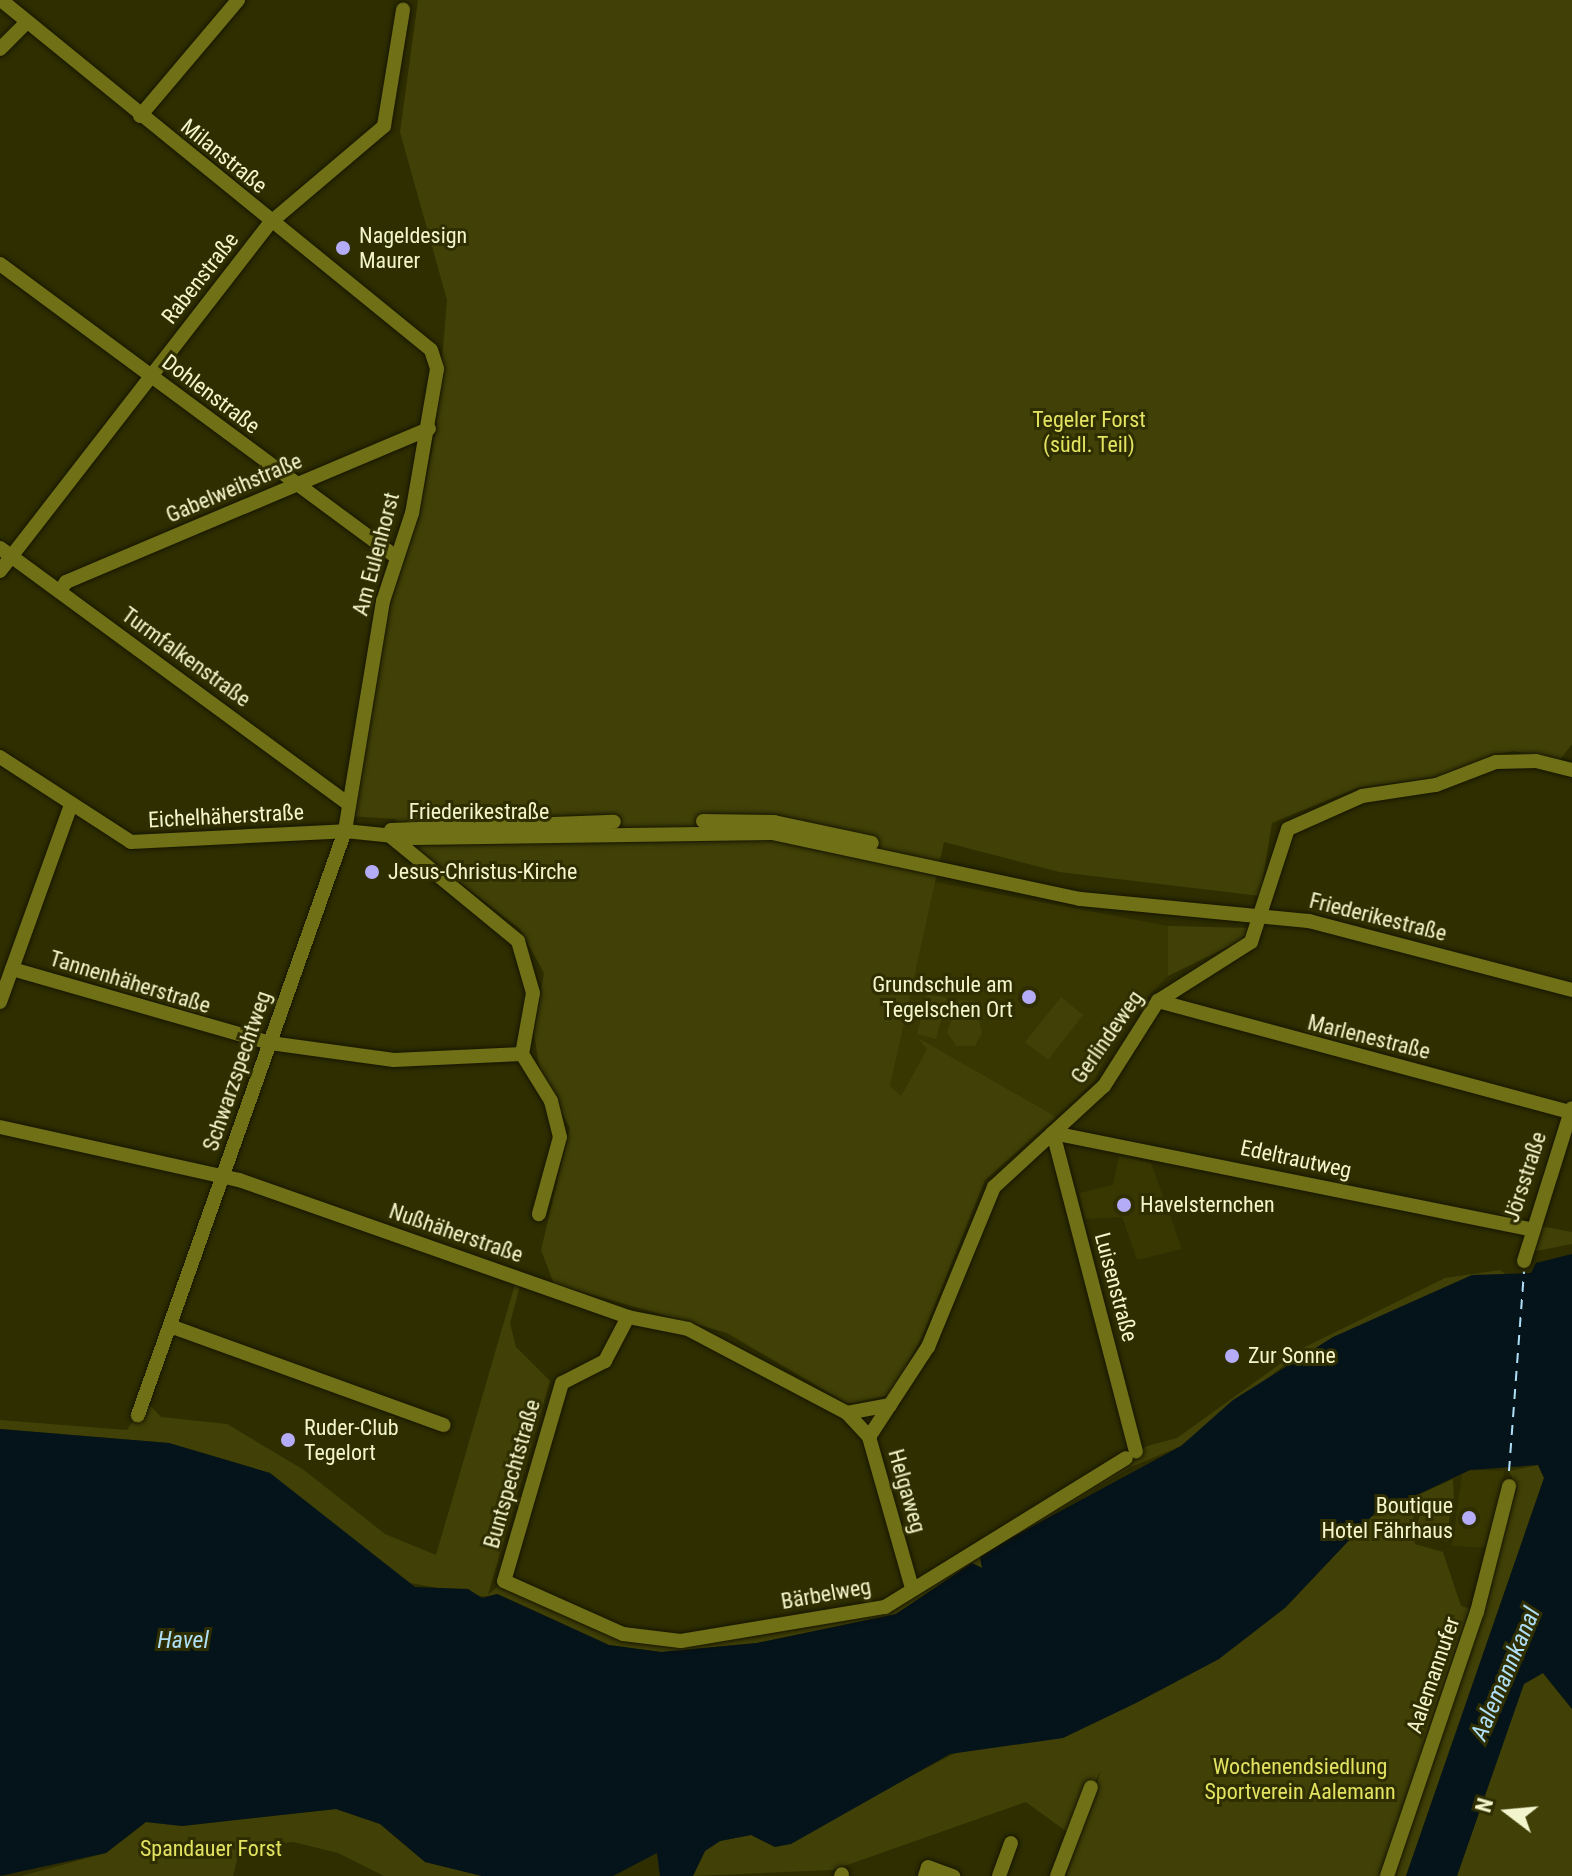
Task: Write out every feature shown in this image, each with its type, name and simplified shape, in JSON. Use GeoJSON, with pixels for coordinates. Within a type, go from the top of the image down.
{"type":"FeatureCollection","features":[{"type":"Feature","properties":{"kind":"street"},"geometry":{"type":"LineString","coordinates":[[140,116],[238,0]]}},
{"type":"Feature","properties":{"kind":"street","name":"Milanstraße"},"geometry":{"type":"LineString","coordinates":[[5,1],[140,116],[421,342]]}},
{"type":"Feature","properties":{"kind":"street","name":"Rabenstraße"},"geometry":{"type":"LineString","coordinates":[[0,571],[6,552],[151,377],[271,222],[384,126],[403,10]]}},
{"type":"Feature","properties":{"kind":"street"},"geometry":{"type":"LineString","coordinates":[[0,49],[27,22]]}},
{"type":"Feature","properties":{"kind":"street","name":"Dohlenstraße"},"geometry":{"type":"LineString","coordinates":[[0,264],[396,557]]}},
{"type":"Feature","properties":{"kind":"street","name":"Am Eulenhorst"},"geometry":{"type":"LineString","coordinates":[[345,831],[347,803],[396,557],[429,429],[437,369],[421,342]]}},
{"type":"Feature","properties":{"kind":"street","name":"Gabelweihstraße"},"geometry":{"type":"LineString","coordinates":[[60,591],[66,582],[429,429]]}},
{"type":"Feature","properties":{"kind":"street","name":"Turmfalkenstraße"},"geometry":{"type":"LineString","coordinates":[[6,552],[347,803]]}},
{"type":"Feature","properties":{"kind":"street","name":"Eichelhäherstraße"},"geometry":{"type":"LineString","coordinates":[[0,757],[131,842],[345,831],[384,832]]}},
{"type":"Feature","properties":{"kind":"street","name":"Gerlindeweg"},"geometry":{"type":"LineString","coordinates":[[869,1437],[928,1347],[982,1207],[1001,1179],[1104,1086],[1158,1001],[1238,955],[1265,914],[1288,829],[1362,796],[1436,785],[1515,758],[1572,770]]}},
{"type":"Feature","properties":{"kind":"street"},"geometry":{"type":"LineString","coordinates":[[0,1002],[71,805]]}},
{"type":"Feature","properties":{"kind":"street","name":"Friederikestraße"},"geometry":{"type":"LineString","coordinates":[[384,832],[417,825],[774,822],[1169,907],[1265,914],[1572,990]]}},
{"type":"Feature","properties":{"kind":"street","name":"Schwarzspechtweg"},"geometry":{"type":"LineString","coordinates":[[138,1415],[345,831]]}},
{"type":"Feature","properties":{"kind":"street"},"geometry":{"type":"LineString","coordinates":[[384,832],[518,941],[533,993],[522,1054],[551,1101],[560,1137],[539,1214]]}},
{"type":"Feature","properties":{"kind":"street","name":"Tannenhäherstraße"},"geometry":{"type":"LineString","coordinates":[[12,969],[270,1043],[394,1060],[522,1054]]}},
{"type":"Feature","properties":{"kind":"street","name":"Marlenestraße"},"geometry":{"type":"LineString","coordinates":[[1158,1001],[1572,1111]]}},
{"type":"Feature","properties":{"kind":"street","name":"Jörsstraße"},"geometry":{"type":"LineString","coordinates":[[1524,1261],[1530,1229],[1572,1111]]}},
{"type":"Feature","properties":{"kind":"street","name":"Nußhäherstraße"},"geometry":{"type":"LineString","coordinates":[[0,1127],[223,1178],[628,1317],[720,1342],[847,1413]]}},
{"type":"Feature","properties":{"kind":"street","name":"Edeltrautweg"},"geometry":{"type":"LineString","coordinates":[[1053,1133],[1530,1229]]}},
{"type":"Feature","properties":{"kind":"street","name":"Luisenstraße"},"geometry":{"type":"LineString","coordinates":[[1053,1133],[1131,1454]]}},
{"type":"Feature","properties":{"kind":"street","name":"Buntspechtstraße"},"geometry":{"type":"LineString","coordinates":[[504,1581],[562,1383],[612,1354],[628,1317]]}},
{"type":"Feature","properties":{"kind":"street"},"geometry":{"type":"LineString","coordinates":[[170,1326],[444,1425]]}},
{"type":"Feature","properties":{"kind":"street"},"geometry":{"type":"LineString","coordinates":[[847,1413],[886,1407]]}},
{"type":"Feature","properties":{"kind":"street","name":"Helgaweg"},"geometry":{"type":"LineString","coordinates":[[847,1413],[869,1437],[912,1588]]}},
{"type":"Feature","properties":{"kind":"street","name":"Bärbelweg"},"geometry":{"type":"LineString","coordinates":[[504,1581],[623,1634],[681,1641],[885,1607],[1131,1454]]}},
{"type":"Feature","properties":{"kind":"street","name":"Aalemannufer"},"geometry":{"type":"LineString","coordinates":[[1387,1876],[1477,1612],[1509,1486]]}},
{"type":"Feature","properties":{"kind":"street"},"geometry":{"type":"LineString","coordinates":[[1057,1876],[1091,1787]]}},
{"type":"Feature","properties":{"kind":"street"},"geometry":{"type":"LineString","coordinates":[[999,1876],[1011,1843]]}},
{"type":"Feature","properties":{"kind":"street"},"geometry":{"type":"LineString","coordinates":[[925,1876],[928,1867],[953,1876]]}},
{"type":"Feature","properties":{"kind":"shaded area","name":"Grundschule am Tegelschen Ort"},"geometry":{"type":"Polygon","coordinates":[[[935,882],[1168,926],[1168,976],[1127,1017],[1094,1081],[1056,1117],[927,1049],[901,1097],[889,1085],[935,882]]]}},
{"type":"Feature","properties":{"kind":"shaded area","name":"Havelsternchen"},"geometry":{"type":"Polygon","coordinates":[[[1119,1156],[1151,1163],[1182,1249],[1137,1260],[1122,1217],[1085,1219],[1079,1193],[1113,1185],[1119,1156]]]}},
{"type":"Feature","properties":{"kind":"shaded area"},"geometry":{"type":"Polygon","coordinates":[[[1470,1470],[1504,1471],[1495,1548],[1452,1546],[1462,1474],[1470,1470]]]}},
{"type":"Feature","properties":{"kind":"green space","name":"Tegeler Forst (südl. Teil)"},"geometry":{"type":"Polygon","coordinates":[[[418,0],[1572,0],[1572,744],[1559,761],[1514,751],[1493,755],[1443,776],[1357,788],[1272,823],[1260,896],[1059,872],[944,842],[890,1086],[901,1096],[927,1049],[918,1038],[1056,1117],[985,1180],[921,1339],[890,1395],[848,1404],[727,1333],[554,1284],[541,1250],[570,1128],[540,1073],[534,1033],[544,973],[520,929],[416,848],[395,819],[350,816],[381,633],[420,509],[436,431],[447,300],[400,132],[418,0]]]}},
{"type":"Feature","properties":{"kind":"green space"},"geometry":{"type":"Polygon","coordinates":[[[1168,926],[1251,928],[1242,940],[1168,976],[1168,926]]]}},
{"type":"Feature","properties":{"kind":"green space"},"geometry":{"type":"Polygon","coordinates":[[[927,994],[947,998],[936,1039],[917,1034],[927,994]]]}},
{"type":"Feature","properties":{"kind":"green space"},"geometry":{"type":"Polygon","coordinates":[[[1061,997],[1083,1015],[1048,1060],[1025,1042],[1061,997]]]}},
{"type":"Feature","properties":{"kind":"green space"},"geometry":{"type":"Polygon","coordinates":[[[959,1000],[974,1001],[982,1033],[975,1046],[956,1046],[947,1032],[959,1000]]]}},
{"type":"Feature","properties":{"kind":"green space"},"geometry":{"type":"Polygon","coordinates":[[[1540,1226],[1572,1232],[1572,1244],[1531,1252],[1540,1226]]]}},
{"type":"Feature","properties":{"kind":"green space"},"geometry":{"type":"Polygon","coordinates":[[[1500,1270],[1508,1276],[1472,1275],[1291,1360],[1181,1446],[1131,1467],[980,1558],[982,1568],[971,1563],[896,1614],[757,1643],[661,1652],[609,1645],[498,1594],[481,1596],[405,1582],[270,1473],[169,1443],[0,1429],[0,1420],[127,1430],[147,1402],[161,1417],[227,1424],[304,1470],[385,1534],[436,1555],[515,1284],[520,1286],[510,1323],[516,1347],[550,1381],[488,1595],[503,1582],[640,1640],[885,1608],[1147,1446],[1177,1438],[1301,1349],[1445,1278],[1500,1270]]]}},
{"type":"Feature","properties":{"kind":"green space"},"geometry":{"type":"Polygon","coordinates":[[[1538,1465],[1544,1478],[1406,1876],[1387,1876],[1517,1489],[1509,1471],[1538,1465]]]}},
{"type":"Feature","properties":{"kind":"green space","name":"Wochenendsiedlung Sportverein Aalemann"},"geometry":{"type":"Polygon","coordinates":[[[1453,1479],[1454,1498],[1416,1509],[1411,1527],[1415,1544],[1443,1552],[1461,1606],[1474,1610],[1383,1876],[1066,1876],[1101,1771],[1067,1832],[1026,1802],[833,1870],[693,1876],[705,1851],[720,1841],[751,1835],[775,1847],[963,1749],[1065,1737],[1285,1608],[1372,1516],[1453,1479]]]}},
{"type":"Feature","properties":{"kind":"green space"},"geometry":{"type":"Polygon","coordinates":[[[1451,1503],[1447,1542],[1415,1529],[1422,1510],[1451,1503]]]}},
{"type":"Feature","properties":{"kind":"green space"},"geometry":{"type":"Polygon","coordinates":[[[1543,1673],[1572,1709],[1572,1876],[1457,1876],[1523,1684],[1543,1673]]]}},
{"type":"Feature","properties":{"kind":"green space","name":"Spandauer Forst"},"geometry":{"type":"Polygon","coordinates":[[[336,1809],[380,1824],[425,1862],[482,1876],[384,1876],[338,1853],[293,1842],[240,1848],[233,1876],[21,1876],[106,1853],[146,1822],[182,1826],[336,1809]]]}},
{"type":"Feature","properties":{"kind":"water","name":"Havel"},"geometry":{"type":"Polygon","coordinates":[[[1572,1254],[1572,1709],[1543,1673],[1524,1684],[1457,1876],[1406,1876],[1544,1478],[1538,1465],[1470,1470],[1372,1516],[1285,1608],[1219,1659],[1136,1703],[1063,1738],[950,1754],[791,1844],[775,1847],[751,1835],[720,1841],[705,1851],[693,1876],[660,1876],[657,1853],[613,1876],[482,1876],[425,1862],[380,1824],[336,1809],[182,1826],[146,1822],[106,1853],[0,1876],[0,1429],[169,1443],[270,1473],[415,1587],[468,1589],[482,1598],[497,1594],[609,1645],[661,1652],[757,1643],[896,1614],[972,1563],[982,1568],[980,1557],[996,1546],[1181,1446],[1233,1400],[1333,1337],[1472,1275],[1531,1273],[1536,1263],[1572,1254]]]}},
{"type":"Feature","properties":{"kind":"ferry route"},"geometry":{"type":"LineString","coordinates":[[1509,1471],[1524,1272]]}},
{"type":"Feature","properties":{"kind":"place","name":"Nageldesign Maurer"},"geometry":{"type":"Point","coordinates":[343,248]}},
{"type":"Feature","properties":{"kind":"place","name":"Jesus-Christus-Kirche"},"geometry":{"type":"Point","coordinates":[372,872]}},
{"type":"Feature","properties":{"kind":"place","name":"Grundschule am Tegelschen Ort"},"geometry":{"type":"Point","coordinates":[1029,997]}},
{"type":"Feature","properties":{"kind":"place","name":"Havelsternchen"},"geometry":{"type":"Point","coordinates":[1124,1205]}},
{"type":"Feature","properties":{"kind":"place","name":"Zur Sonne"},"geometry":{"type":"Point","coordinates":[1232,1356]}},
{"type":"Feature","properties":{"kind":"place","name":"Ruder-Club Tegelort"},"geometry":{"type":"Point","coordinates":[288,1440]}},
{"type":"Feature","properties":{"kind":"place","name":"Boutique Hotel Fährhaus"},"geometry":{"type":"Point","coordinates":[1469,1518]}},
{"type":"Feature","properties":{"kind":"water label","name":"Aalemannkanal"},"geometry":{"type":"Point","coordinates":[1506,1674]}}]}
